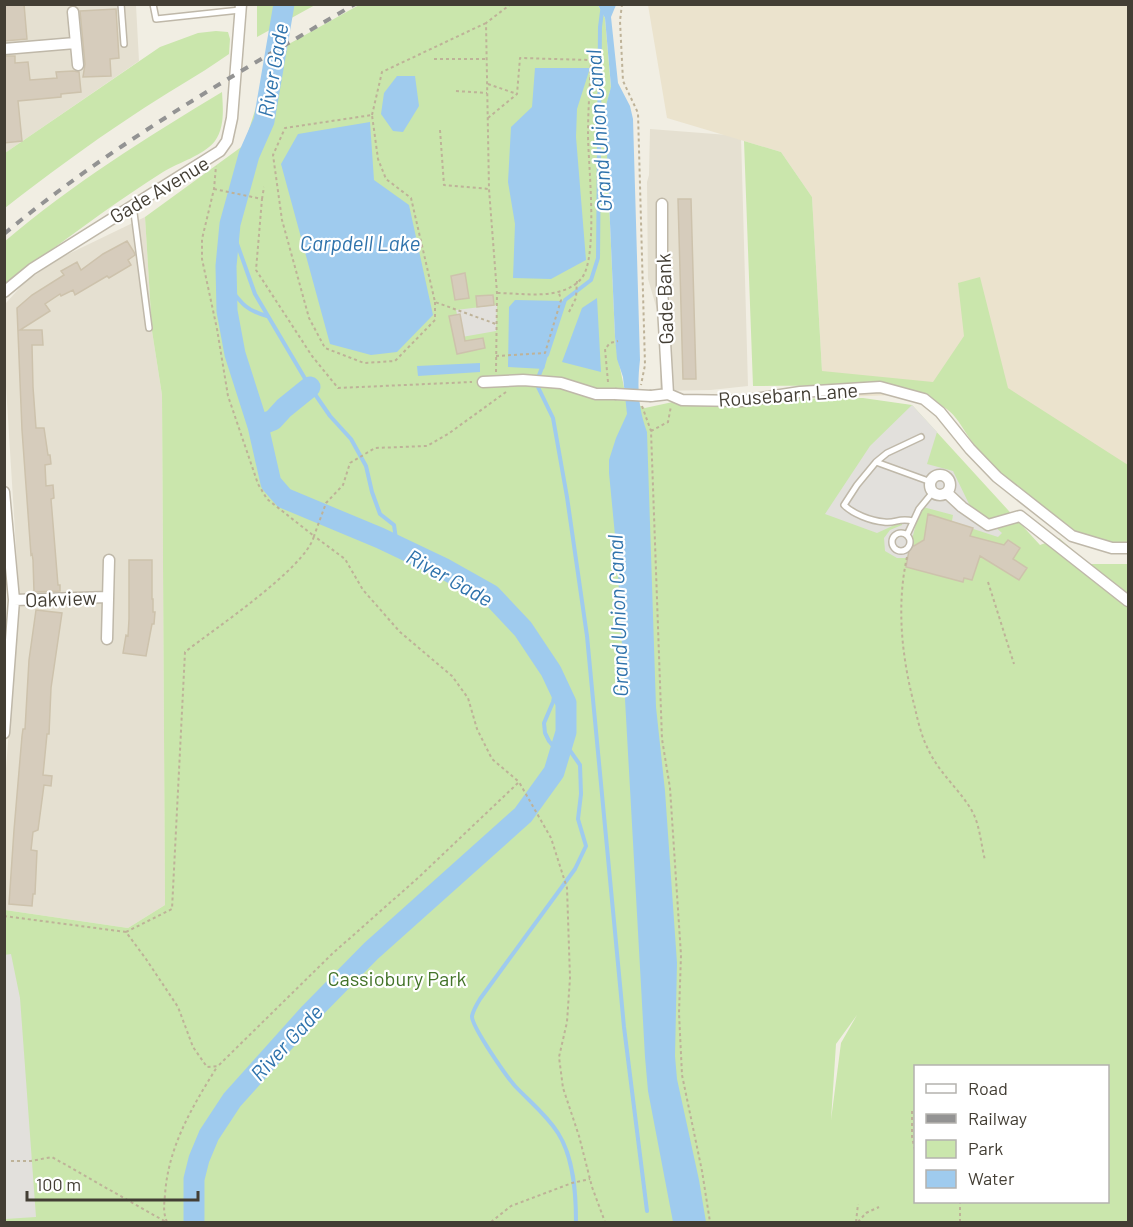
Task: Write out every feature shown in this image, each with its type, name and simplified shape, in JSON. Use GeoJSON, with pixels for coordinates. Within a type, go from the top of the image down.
{"type":"FeatureCollection","features":[{"type":"Feature","properties":{"kind":"street","name":"Gade Avenue"},"geometry":{"type":"LineString","coordinates":[[4,292],[32,269],[213,156],[223,147],[230,132],[241,7]]}},
{"type":"Feature","properties":{"kind":"street"},"geometry":{"type":"LineString","coordinates":[[73,12],[78,65]]}},
{"type":"Feature","properties":{"kind":"street"},"geometry":{"type":"LineString","coordinates":[[4,49],[75,43]]}},
{"type":"Feature","properties":{"kind":"street","name":"Gade Bank"},"geometry":{"type":"LineString","coordinates":[[662,204],[662,290],[671,395]]}},
{"type":"Feature","properties":{"kind":"street","name":"Rousebarn Lane"},"geometry":{"type":"LineString","coordinates":[[483,382],[526,380],[561,383],[596,394],[671,395],[682,400],[742,400],[800,392],[880,387],[924,399],[940,412],[970,449],[997,477],[1072,536],[1112,548],[1128,548]]}},
{"type":"Feature","properties":{"kind":"street"},"geometry":{"type":"LineString","coordinates":[[938,476],[947,478],[950,484],[947,493],[941,495],[932,487],[938,476]]}},
{"type":"Feature","properties":{"kind":"street"},"geometry":{"type":"LineString","coordinates":[[4,492],[14,600],[4,733]]}},
{"type":"Feature","properties":{"kind":"street"},"geometry":{"type":"LineString","coordinates":[[947,493],[962,507],[988,525],[1020,516],[1128,601]]}},
{"type":"Feature","properties":{"kind":"street","name":"Oakview"},"geometry":{"type":"LineString","coordinates":[[107,639],[109,560]]}},
{"type":"Feature","properties":{"kind":"street","name":"Oakview"},"geometry":{"type":"LineString","coordinates":[[14,600],[108,597]]}},
{"type":"Feature","properties":{"kind":"lane"},"geometry":{"type":"LineString","coordinates":[[121,4],[124,45]]}},
{"type":"Feature","properties":{"kind":"lane"},"geometry":{"type":"LineString","coordinates":[[153,4],[156,20],[241,7]]}},
{"type":"Feature","properties":{"kind":"lane"},"geometry":{"type":"LineString","coordinates":[[133,204],[149,328]]}},
{"type":"Feature","properties":{"kind":"lane"},"geometry":{"type":"LineString","coordinates":[[914,521],[904,519],[886,523],[851,512],[844,505],[876,462],[887,453],[921,436]]}},
{"type":"Feature","properties":{"kind":"lane"},"geometry":{"type":"LineString","coordinates":[[876,462],[932,487],[918,509],[907,536]]}},
{"type":"Feature","properties":{"kind":"path"},"geometry":{"type":"LineString","coordinates":[[372,115],[285,128],[273,155],[282,220],[309,318],[325,348],[364,363],[395,361],[435,320],[435,302],[411,198],[386,179],[378,159],[372,115],[382,72],[486,23],[511,4]]}},
{"type":"Feature","properties":{"kind":"path"},"geometry":{"type":"LineString","coordinates":[[622,4],[620,21],[623,81],[638,113],[645,395],[651,431],[662,739],[670,788],[671,831],[681,955],[682,1074],[710,1222]]}},
{"type":"Feature","properties":{"kind":"path"},"geometry":{"type":"LineString","coordinates":[[486,23],[489,189],[497,293],[495,356],[497,381]]}},
{"type":"Feature","properties":{"kind":"path"},"geometry":{"type":"LineString","coordinates":[[488,118],[517,94],[520,58],[591,60],[588,136],[592,193],[589,259],[581,279],[559,293],[497,293]]}},
{"type":"Feature","properties":{"kind":"path"},"geometry":{"type":"LineString","coordinates":[[434,59],[486,59]]}},
{"type":"Feature","properties":{"kind":"path"},"geometry":{"type":"LineString","coordinates":[[487,84],[517,94]]}},
{"type":"Feature","properties":{"kind":"path"},"geometry":{"type":"LineString","coordinates":[[456,91],[487,93]]}},
{"type":"Feature","properties":{"kind":"path"},"geometry":{"type":"LineString","coordinates":[[440,130],[444,185],[489,189]]}},
{"type":"Feature","properties":{"kind":"path"},"geometry":{"type":"LineString","coordinates":[[213,156],[216,164],[214,189],[202,239],[202,259],[228,396],[258,484],[267,500],[345,559],[363,590],[400,632],[452,676],[468,698],[477,729],[492,759],[519,782],[551,838],[564,873],[567,888],[570,978],[567,1022],[559,1057],[562,1088],[579,1136],[604,1222]]}},
{"type":"Feature","properties":{"kind":"path"},"geometry":{"type":"LineString","coordinates":[[264,187],[256,270],[312,356],[338,388],[483,382]]}},
{"type":"Feature","properties":{"kind":"path"},"geometry":{"type":"LineString","coordinates":[[214,189],[262,199]]}},
{"type":"Feature","properties":{"kind":"path"},"geometry":{"type":"LineString","coordinates":[[569,312],[576,298],[577,282]]}},
{"type":"Feature","properties":{"kind":"path"},"geometry":{"type":"LineString","coordinates":[[495,356],[545,353],[561,300],[559,293]]}},
{"type":"Feature","properties":{"kind":"path"},"geometry":{"type":"LineString","coordinates":[[435,302],[496,324]]}},
{"type":"Feature","properties":{"kind":"path"},"geometry":{"type":"LineString","coordinates":[[611,394],[605,349],[610,343],[618,340]]}},
{"type":"Feature","properties":{"kind":"path"},"geometry":{"type":"LineString","coordinates":[[4,916],[126,932],[172,909],[185,651],[289,572],[312,542],[326,503],[343,485],[350,463],[375,447],[426,446],[448,434],[526,380]]}},
{"type":"Feature","properties":{"kind":"path"},"geometry":{"type":"LineString","coordinates":[[651,431],[668,422],[671,395]]}},
{"type":"Feature","properties":{"kind":"path"},"geometry":{"type":"LineString","coordinates":[[907,557],[901,620],[904,657],[912,698],[928,750],[973,813],[984,860]]}},
{"type":"Feature","properties":{"kind":"path"},"geometry":{"type":"LineString","coordinates":[[988,582],[1014,664]]}},
{"type":"Feature","properties":{"kind":"path"},"geometry":{"type":"LineString","coordinates":[[166,1222],[164,1214],[166,1175],[178,1137],[196,1101],[218,1066],[332,954],[419,877],[519,782]]}},
{"type":"Feature","properties":{"kind":"path"},"geometry":{"type":"LineString","coordinates":[[126,932],[147,959],[178,1008],[193,1047],[207,1066],[218,1066]]}},
{"type":"Feature","properties":{"kind":"path"},"geometry":{"type":"LineString","coordinates":[[912,1111],[914,1149]]}},
{"type":"Feature","properties":{"kind":"path"},"geometry":{"type":"LineString","coordinates":[[11,1161],[32,1161],[52,1157],[166,1222]]}},
{"type":"Feature","properties":{"kind":"path"},"geometry":{"type":"LineString","coordinates":[[490,1222],[511,1206],[572,1183],[590,1179]]}},
{"type":"Feature","properties":{"kind":"path"},"geometry":{"type":"LineString","coordinates":[[960,1203],[960,1222]]}},
{"type":"Feature","properties":{"kind":"path"},"geometry":{"type":"LineString","coordinates":[[857,1222],[858,1204]]}},
{"type":"Feature","properties":{"kind":"path"},"geometry":{"type":"LineString","coordinates":[[857,1222],[866,1213],[879,1207]]}},
{"type":"Feature","properties":{"kind":"shaded area"},"geometry":{"type":"Polygon","coordinates":[[[5,5],[136,5],[139,61],[5,153],[5,5]]]}},
{"type":"Feature","properties":{"kind":"shaded area"},"geometry":{"type":"Polygon","coordinates":[[[648,5],[1128,5],[1128,553],[973,444],[956,416],[939,404],[915,397],[894,395],[839,397],[822,371],[812,197],[781,152],[667,118],[648,5]]]}},
{"type":"Feature","properties":{"kind":"shaded area"},"geometry":{"type":"Polygon","coordinates":[[[650,129],[741,136],[748,386],[711,390],[660,391],[660,320],[648,279],[647,182],[650,129]]]}},
{"type":"Feature","properties":{"kind":"shaded area"},"geometry":{"type":"Polygon","coordinates":[[[145,217],[152,331],[162,395],[165,905],[128,928],[5,910],[5,782],[19,596],[5,370],[5,308],[6,303],[24,283],[58,259],[145,217]]]}},
{"type":"Feature","properties":{"kind":"shaded area"},"geometry":{"type":"Polygon","coordinates":[[[497,305],[496,331],[462,337],[456,310],[497,305]]]}},
{"type":"Feature","properties":{"kind":"shaded area"},"geometry":{"type":"Polygon","coordinates":[[[912,405],[937,432],[927,464],[953,471],[969,504],[1002,533],[998,537],[955,523],[952,521],[953,515],[923,507],[920,509],[907,558],[897,558],[885,551],[884,538],[890,530],[902,523],[877,533],[825,514],[870,446],[912,405]]]}},
{"type":"Feature","properties":{"kind":"shaded area"},"geometry":{"type":"Polygon","coordinates":[[[11,954],[20,998],[36,1217],[5,1219],[4,955],[11,954]]]}},
{"type":"Feature","properties":{"kind":"green space"},"geometry":{"type":"Polygon","coordinates":[[[257,4],[315,4],[315,5],[257,37],[257,4]]]}},
{"type":"Feature","properties":{"kind":"green space","name":"Cassiobury Park"},"geometry":{"type":"Polygon","coordinates":[[[359,5],[598,5],[605,18],[611,88],[605,109],[615,337],[626,399],[645,408],[682,400],[863,398],[912,405],[1040,545],[1059,538],[1089,564],[1128,564],[1128,1222],[5,1222],[5,910],[128,928],[165,905],[162,395],[152,331],[145,217],[244,145],[264,82],[274,77],[278,50],[359,5]],[[857,1015],[836,1044],[831,1120],[841,1043],[857,1015]]]}},
{"type":"Feature","properties":{"kind":"green space"},"geometry":{"type":"Polygon","coordinates":[[[228,32],[229,54],[99,138],[5,208],[5,153],[160,47],[198,33],[228,32]]]}},
{"type":"Feature","properties":{"kind":"green space"},"geometry":{"type":"Polygon","coordinates":[[[222,92],[222,124],[218,136],[210,146],[143,185],[5,284],[4,242],[110,162],[222,92]]]}},
{"type":"Feature","properties":{"kind":"green space"},"geometry":{"type":"Polygon","coordinates":[[[744,141],[781,152],[812,197],[822,371],[933,382],[964,336],[958,283],[980,277],[1008,388],[1128,465],[1128,553],[1110,549],[1089,540],[1044,511],[1003,476],[974,444],[955,417],[939,404],[922,399],[850,388],[753,386],[744,141]]]}},
{"type":"Feature","properties":{"kind":"water"},"geometry":{"type":"Polygon","coordinates":[[[598,5],[616,5],[611,17],[618,83],[630,106],[633,119],[639,388],[640,405],[647,432],[656,707],[665,791],[677,963],[675,1056],[677,1079],[706,1222],[673,1222],[648,1091],[617,556],[609,473],[609,460],[627,414],[615,337],[605,109],[611,87],[605,18],[598,5]]]}},
{"type":"Feature","properties":{"kind":"water"},"geometry":{"type":"Polygon","coordinates":[[[535,68],[590,68],[577,109],[576,137],[586,260],[551,279],[513,278],[515,224],[508,182],[511,127],[532,107],[535,68]]]}},
{"type":"Feature","properties":{"kind":"water"},"geometry":{"type":"Polygon","coordinates":[[[397,76],[415,76],[419,106],[403,132],[393,131],[381,114],[384,93],[397,76]]]}},
{"type":"Feature","properties":{"kind":"water","name":"Carpdell Lake"},"geometry":{"type":"Polygon","coordinates":[[[370,122],[374,180],[409,205],[433,315],[397,352],[371,355],[330,344],[281,164],[298,134],[370,122]]]}},
{"type":"Feature","properties":{"kind":"water"},"geometry":{"type":"Polygon","coordinates":[[[597,298],[601,372],[562,362],[582,308],[597,298]]]}},
{"type":"Feature","properties":{"kind":"water"},"geometry":{"type":"Polygon","coordinates":[[[515,300],[564,301],[544,369],[508,367],[509,307],[515,300]]]}},
{"type":"Feature","properties":{"kind":"water"},"geometry":{"type":"Polygon","coordinates":[[[480,363],[480,372],[418,376],[417,366],[480,363]]]}},
{"type":"Feature","properties":{"kind":"building"},"geometry":{"type":"Polygon","coordinates":[[[4,4],[24,4],[27,39],[4,41],[4,4]]]}},
{"type":"Feature","properties":{"kind":"building"},"geometry":{"type":"Polygon","coordinates":[[[116,9],[119,58],[110,59],[111,76],[83,77],[85,64],[80,11],[116,9]]]}},
{"type":"Feature","properties":{"kind":"building"},"geometry":{"type":"Polygon","coordinates":[[[4,56],[15,56],[15,63],[28,62],[30,80],[57,78],[56,72],[79,72],[81,92],[61,94],[61,97],[18,101],[22,141],[4,143],[4,56]]]}},
{"type":"Feature","properties":{"kind":"building"},"geometry":{"type":"Polygon","coordinates":[[[678,199],[691,199],[696,379],[683,379],[678,199]]]}},
{"type":"Feature","properties":{"kind":"building"},"geometry":{"type":"Polygon","coordinates":[[[127,241],[135,255],[128,260],[131,265],[75,295],[73,290],[61,296],[60,294],[45,304],[50,311],[20,330],[42,330],[43,345],[32,345],[33,387],[36,428],[44,428],[48,455],[50,455],[51,464],[45,465],[46,486],[53,485],[54,498],[51,499],[58,585],[60,585],[60,591],[34,592],[22,430],[17,308],[32,295],[64,275],[61,271],[77,262],[81,270],[103,254],[127,241]]]}},
{"type":"Feature","properties":{"kind":"building"},"geometry":{"type":"Polygon","coordinates":[[[465,273],[469,298],[455,300],[451,276],[465,273]]]}},
{"type":"Feature","properties":{"kind":"building"},"geometry":{"type":"Polygon","coordinates":[[[493,295],[494,305],[477,307],[476,296],[493,295]]]}},
{"type":"Feature","properties":{"kind":"building"},"geometry":{"type":"Polygon","coordinates":[[[460,314],[465,341],[483,338],[485,348],[457,354],[449,316],[460,314]]]}},
{"type":"Feature","properties":{"kind":"building"},"geometry":{"type":"Polygon","coordinates":[[[928,514],[973,528],[970,536],[1004,545],[1008,540],[1020,548],[1013,559],[1027,568],[1019,580],[980,556],[972,580],[964,578],[963,582],[906,567],[910,545],[914,546],[924,540],[928,514]]]}},
{"type":"Feature","properties":{"kind":"building"},"geometry":{"type":"Polygon","coordinates":[[[129,560],[152,560],[152,599],[153,612],[155,612],[146,656],[123,653],[126,635],[128,636],[129,560]]]}},
{"type":"Feature","properties":{"kind":"building"},"geometry":{"type":"Polygon","coordinates":[[[36,610],[62,613],[51,688],[49,734],[47,734],[43,775],[52,776],[51,786],[44,785],[38,830],[33,832],[31,850],[37,851],[35,894],[33,894],[32,906],[9,904],[22,736],[23,729],[25,729],[29,660],[36,610]]]}},
{"type":"Feature","properties":{"kind":"waterway","name":"River Gade"},"geometry":{"type":"LineString","coordinates":[[194,1222],[194,1179],[199,1159],[209,1135],[232,1100],[310,1013],[371,951],[523,815],[554,772],[566,732],[566,703],[551,671],[523,629],[491,595],[443,568],[380,538],[284,498],[271,483],[258,426],[235,354],[227,311],[226,266],[230,224],[249,155],[264,121],[284,4]]}},
{"type":"Feature","properties":{"kind":"waterway","name":"Grand Union Canal"},"geometry":{"type":"LineString","coordinates":[[547,355],[565,300],[591,280],[598,258],[600,27],[603,4]]}},
{"type":"Feature","properties":{"kind":"waterway"},"geometry":{"type":"LineString","coordinates":[[230,224],[255,294],[310,387],[330,416],[351,439],[366,466],[380,514],[394,525],[397,546]]}},
{"type":"Feature","properties":{"kind":"waterway"},"geometry":{"type":"LineString","coordinates":[[226,283],[248,308],[267,316]]}},
{"type":"Feature","properties":{"kind":"waterway"},"geometry":{"type":"LineString","coordinates":[[543,365],[536,383],[553,418],[587,636],[624,1027],[647,1211]]}},
{"type":"Feature","properties":{"kind":"waterway"},"geometry":{"type":"LineString","coordinates":[[258,426],[273,420],[310,387]]}},
{"type":"Feature","properties":{"kind":"waterway"},"geometry":{"type":"LineString","coordinates":[[557,683],[553,702],[544,723],[549,741],[560,754]]}},
{"type":"Feature","properties":{"kind":"waterway"},"geometry":{"type":"LineString","coordinates":[[564,742],[580,765],[581,794],[578,819],[586,846],[575,869],[480,999],[472,1016],[483,1040],[505,1073],[558,1133],[571,1165],[576,1222]]}},
{"type":"Feature","properties":{"kind":"railway"},"geometry":{"type":"LineString","coordinates":[[4,234],[45,201],[131,140],[219,84],[355,4]]}}]}
